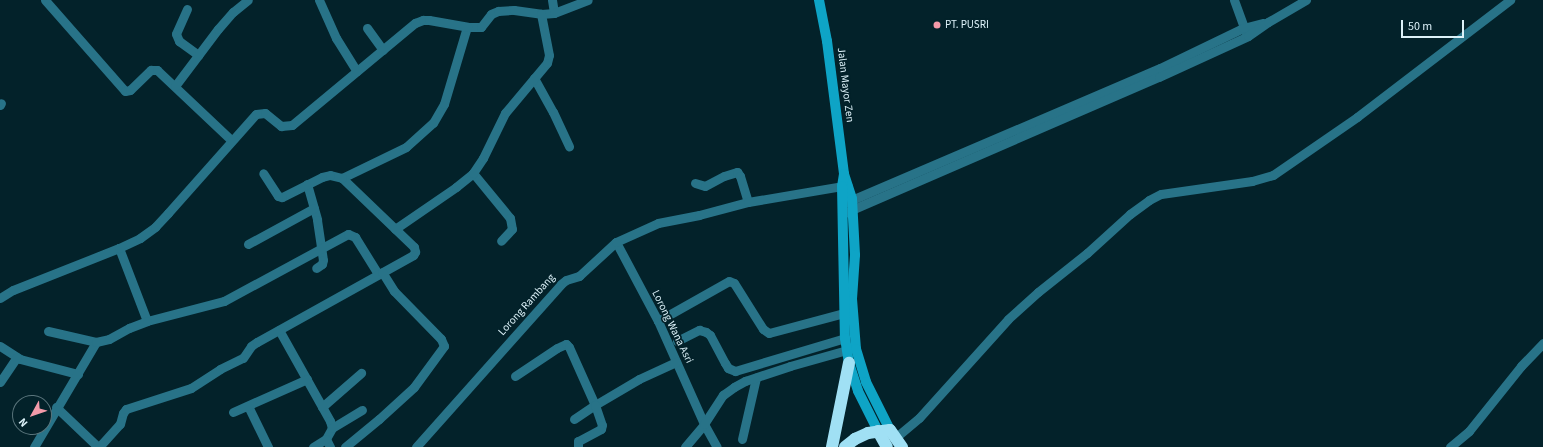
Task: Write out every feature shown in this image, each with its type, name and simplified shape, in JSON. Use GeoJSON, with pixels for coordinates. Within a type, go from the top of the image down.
{"type":"FeatureCollection","features":[{"type":"Feature","properties":{"kind":"highway"},"geometry":{"type":"LineString","coordinates":[[832,447],[849,363]]}},
{"type":"Feature","properties":{"kind":"highway"},"geometry":{"type":"LineString","coordinates":[[845,447],[861,436],[878,431],[894,440]]}},
{"type":"Feature","properties":{"kind":"highway"},"geometry":{"type":"LineString","coordinates":[[878,431],[894,440]]}},
{"type":"Feature","properties":{"kind":"street"},"geometry":{"type":"LineString","coordinates":[[45,0],[125,91],[130,90],[154,70],[175,86],[231,140]]}},
{"type":"Feature","properties":{"kind":"street"},"geometry":{"type":"LineString","coordinates":[[175,86],[233,12],[248,0]]}},
{"type":"Feature","properties":{"kind":"street"},"geometry":{"type":"LineString","coordinates":[[319,0],[336,38],[357,71]]}},
{"type":"Feature","properties":{"kind":"street"},"geometry":{"type":"LineString","coordinates":[[552,0],[554,13]]}},
{"type":"Feature","properties":{"kind":"street"},"geometry":{"type":"LineString","coordinates":[[0,298],[29,283],[119,248],[140,238],[155,227],[231,140],[258,113],[265,113],[280,126],[292,125],[411,26],[423,20],[467,27],[481,27],[489,16],[498,11],[514,10],[541,14],[554,13],[588,0]]}},
{"type":"Feature","properties":{"kind":"street","name":"Jalan Mayor Zen"},"geometry":{"type":"LineString","coordinates":[[819,0],[827,41],[845,185],[842,209],[845,338],[849,363],[863,403],[878,431]]}},
{"type":"Feature","properties":{"kind":"street"},"geometry":{"type":"LineString","coordinates":[[1234,0],[1245,32]]}},
{"type":"Feature","properties":{"kind":"street"},"geometry":{"type":"LineString","coordinates":[[842,209],[852,200],[1268,22],[1306,0]]}},
{"type":"Feature","properties":{"kind":"street"},"geometry":{"type":"LineString","coordinates":[[894,440],[919,418],[1008,319],[1038,292],[1087,253],[1130,214],[1149,200],[1161,194],[1252,181],[1273,175],[1357,117],[1510,0]]}},
{"type":"Feature","properties":{"kind":"street"},"geometry":{"type":"LineString","coordinates":[[187,9],[176,34],[179,41],[198,56]]}},
{"type":"Feature","properties":{"kind":"street"},"geometry":{"type":"LineString","coordinates":[[395,229],[456,187],[473,173],[505,113],[546,66],[549,58],[541,14]]}},
{"type":"Feature","properties":{"kind":"street"},"geometry":{"type":"LineString","coordinates":[[342,178],[406,147],[433,123],[444,104],[467,27]]}},
{"type":"Feature","properties":{"kind":"street"},"geometry":{"type":"LineString","coordinates":[[367,28],[383,50]]}},
{"type":"Feature","properties":{"kind":"street"},"geometry":{"type":"LineString","coordinates":[[842,209],[853,210],[1245,32]]}},
{"type":"Feature","properties":{"kind":"street"},"geometry":{"type":"LineString","coordinates":[[534,78],[553,112],[569,146]]}},
{"type":"Feature","properties":{"kind":"street"},"geometry":{"type":"LineString","coordinates":[[696,183],[705,186],[724,176],[737,172],[740,176],[748,202]]}},
{"type":"Feature","properties":{"kind":"street"},"geometry":{"type":"LineString","coordinates":[[56,407],[98,447],[120,424],[122,413],[126,409],[191,388],[220,369],[243,358],[253,344],[415,252],[414,247],[342,178],[330,175],[280,196],[263,173]]}},
{"type":"Feature","properties":{"kind":"street"},"geometry":{"type":"LineString","coordinates":[[473,173],[510,218],[512,229],[501,241]]}},
{"type":"Feature","properties":{"kind":"street"},"geometry":{"type":"LineString","coordinates":[[307,184],[314,208],[321,249],[322,262],[316,268]]}},
{"type":"Feature","properties":{"kind":"street","name":"Jalan Mayor Zen"},"geometry":{"type":"LineString","coordinates":[[845,185],[852,200],[853,210],[855,255],[852,298],[856,349],[866,382],[894,440]]}},
{"type":"Feature","properties":{"kind":"street","name":"Lorong Rambang"},"geometry":{"type":"LineString","coordinates":[[416,447],[561,284],[566,280],[579,276],[616,242],[658,223],[699,215],[748,202],[845,185]]}},
{"type":"Feature","properties":{"kind":"street"},"geometry":{"type":"LineString","coordinates":[[248,244],[314,208]]}},
{"type":"Feature","properties":{"kind":"street"},"geometry":{"type":"LineString","coordinates":[[48,332],[96,342],[110,339],[134,325],[224,301],[348,234],[352,234],[394,291],[441,339],[444,346],[414,387],[379,420],[345,447]]}},
{"type":"Feature","properties":{"kind":"street","name":"Lorong Wana Asri"},"geometry":{"type":"LineString","coordinates":[[616,242],[658,321],[704,424],[717,447]]}},
{"type":"Feature","properties":{"kind":"street"},"geometry":{"type":"LineString","coordinates":[[119,248],[147,321]]}},
{"type":"Feature","properties":{"kind":"street"},"geometry":{"type":"LineString","coordinates":[[658,321],[729,281],[734,283],[764,329],[769,333],[844,313]]}},
{"type":"Feature","properties":{"kind":"street"},"geometry":{"type":"LineString","coordinates":[[278,330],[330,421],[332,428],[328,443],[313,447]]}},
{"type":"Feature","properties":{"kind":"street"},"geometry":{"type":"LineString","coordinates":[[677,341],[699,330],[706,332],[710,335],[725,363],[735,371],[845,338]]}},
{"type":"Feature","properties":{"kind":"street"},"geometry":{"type":"LineString","coordinates":[[34,447],[75,374],[96,342]]}},
{"type":"Feature","properties":{"kind":"street"},"geometry":{"type":"LineString","coordinates":[[1450,447],[1469,431],[1522,366],[1543,343]]}},
{"type":"Feature","properties":{"kind":"street"},"geometry":{"type":"LineString","coordinates":[[515,376],[557,348],[566,344],[569,347],[595,405],[602,428],[578,441],[578,447]]}},
{"type":"Feature","properties":{"kind":"street"},"geometry":{"type":"LineString","coordinates":[[0,346],[17,357],[75,374]]}},
{"type":"Feature","properties":{"kind":"street"},"geometry":{"type":"LineString","coordinates":[[685,447],[704,424],[723,395],[745,381],[847,350]]}},
{"type":"Feature","properties":{"kind":"street"},"geometry":{"type":"LineString","coordinates":[[0,382],[17,357]]}},
{"type":"Feature","properties":{"kind":"street"},"geometry":{"type":"LineString","coordinates":[[574,419],[639,379],[676,362]]}},
{"type":"Feature","properties":{"kind":"street"},"geometry":{"type":"LineString","coordinates":[[322,406],[361,373]]}},
{"type":"Feature","properties":{"kind":"street"},"geometry":{"type":"LineString","coordinates":[[742,439],[756,378]]}},
{"type":"Feature","properties":{"kind":"street"},"geometry":{"type":"LineString","coordinates":[[233,412],[307,379]]}},
{"type":"Feature","properties":{"kind":"street"},"geometry":{"type":"LineString","coordinates":[[248,406],[268,447]]}},
{"type":"Feature","properties":{"kind":"street"},"geometry":{"type":"LineString","coordinates":[[332,428],[362,410]]}},
{"type":"Feature","properties":{"kind":"place","name":"PT. PUSRI"},"geometry":{"type":"Point","coordinates":[937,25]}}]}
